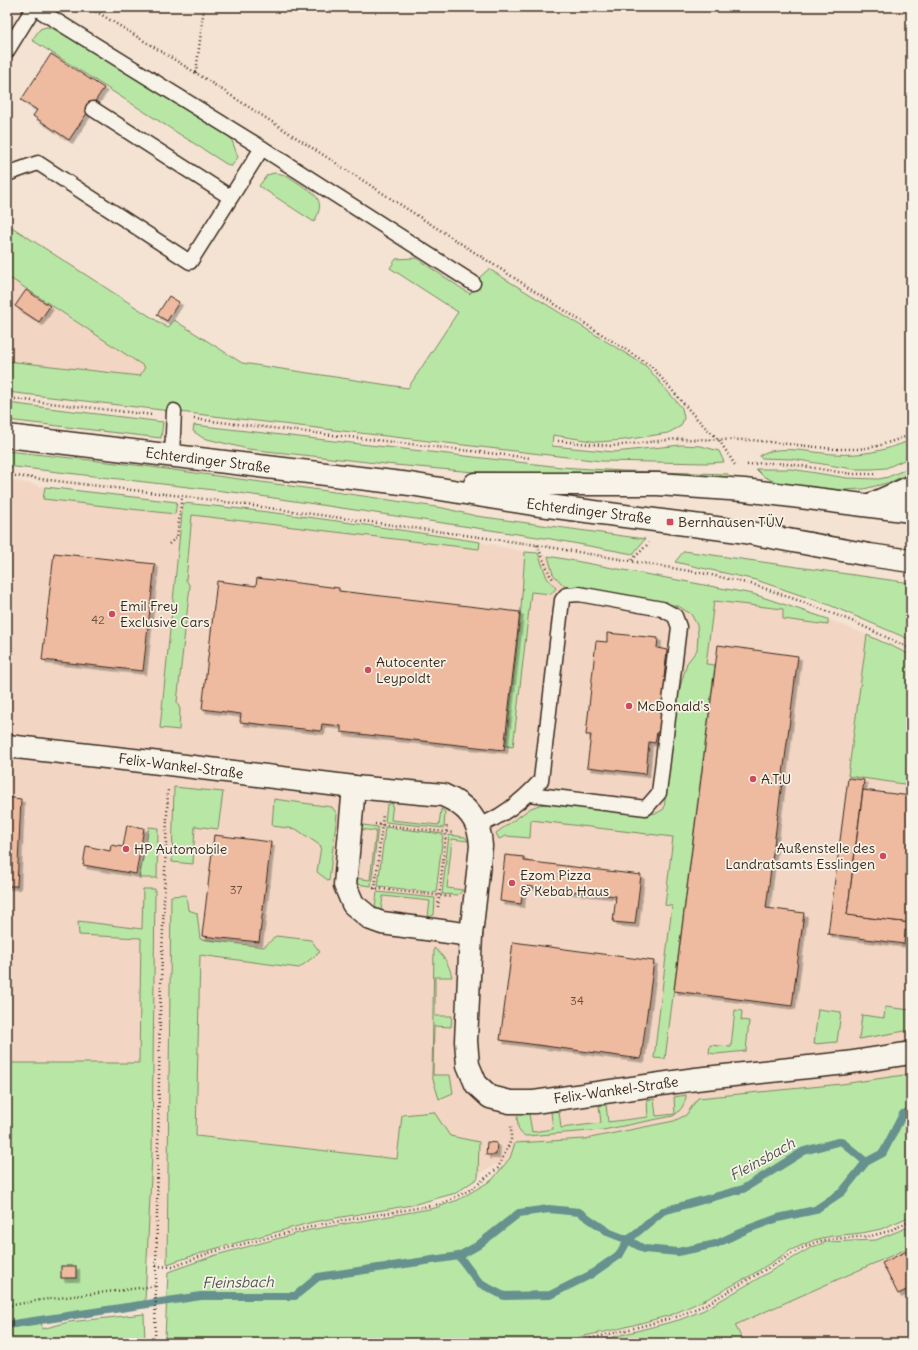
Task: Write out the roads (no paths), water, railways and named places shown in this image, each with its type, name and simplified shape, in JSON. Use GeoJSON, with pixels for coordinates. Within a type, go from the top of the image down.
{"type":"FeatureCollection","features":[{"type":"Feature","properties":{"kind":"main road","name":"Echterdinger Straße"},"geometry":{"type":"LineString","coordinates":[[7,436],[410,484],[533,504],[738,531],[869,555],[911,561]]}},
{"type":"Feature","properties":{"kind":"main road","name":"Echterdinger Straße"},"geometry":{"type":"LineString","coordinates":[[410,484],[651,483],[744,490],[911,511]]}},
{"type":"Feature","properties":{"kind":"main road"},"geometry":{"type":"LineString","coordinates":[[870,505],[911,487]]}},
{"type":"Feature","properties":{"kind":"main road","name":"Felix-Wankel-Straße"},"geometry":{"type":"LineString","coordinates":[[7,746],[170,764],[354,788],[443,795],[450,798],[468,811],[480,831],[481,846],[471,935],[466,1041],[468,1065],[476,1084],[490,1097],[510,1102],[534,1102],[696,1079],[846,1063],[911,1053]]}},
{"type":"Feature","properties":{"kind":"main road"},"geometry":{"type":"LineString","coordinates":[[354,788],[345,885],[353,904],[371,919],[382,923],[471,935]]}},
{"type":"Feature","properties":{"kind":"lane"},"geometry":{"type":"LineString","coordinates":[[7,51],[34,7],[262,148],[472,282]]}},
{"type":"Feature","properties":{"kind":"lane"},"geometry":{"type":"LineString","coordinates":[[93,109],[230,197]]}},
{"type":"Feature","properties":{"kind":"lane"},"geometry":{"type":"LineString","coordinates":[[7,174],[38,163],[190,262],[262,148]]}},
{"type":"Feature","properties":{"kind":"lane"},"geometry":{"type":"LineString","coordinates":[[172,456],[174,414]]}},
{"type":"Feature","properties":{"kind":"lane"},"geometry":{"type":"LineString","coordinates":[[480,831],[529,794],[541,780],[562,600],[566,595],[579,594],[662,609],[675,616],[679,626],[659,793],[646,808],[529,794]]}},
{"type":"Feature","properties":{"kind":"waterway","name":"Fleinsbach"},"geometry":{"type":"LineString","coordinates":[[7,1325],[201,1296],[295,1296],[318,1277],[459,1256],[477,1246],[519,1213],[549,1209],[579,1212],[610,1233],[628,1240],[663,1211],[743,1189],[804,1151],[841,1141],[866,1162],[883,1153],[903,1114],[911,1112]]}},
{"type":"Feature","properties":{"kind":"waterway","name":"Fleinsbach"},"geometry":{"type":"LineString","coordinates":[[459,1256],[479,1283],[504,1296],[550,1295],[590,1275],[620,1254],[628,1240],[644,1249],[678,1252],[716,1244],[748,1229],[778,1218],[815,1210],[842,1192],[866,1162]]}},
{"type":"Feature","properties":{"kind":"place","name":"Bernhausen TÜV"},"geometry":{"type":"Point","coordinates":[670,522]}},
{"type":"Feature","properties":{"kind":"place","name":"Emil Frey Exclusive Cars"},"geometry":{"type":"Point","coordinates":[112,614]}},
{"type":"Feature","properties":{"kind":"place","name":"Autocenter Leypoldt"},"geometry":{"type":"Point","coordinates":[368,670]}},
{"type":"Feature","properties":{"kind":"place","name":"McDonald's"},"geometry":{"type":"Point","coordinates":[629,706]}},
{"type":"Feature","properties":{"kind":"place","name":"A.T.U"},"geometry":{"type":"Point","coordinates":[753,779]}},
{"type":"Feature","properties":{"kind":"place","name":"HP Automobile"},"geometry":{"type":"Point","coordinates":[126,849]}},
{"type":"Feature","properties":{"kind":"place","name":"Außenstelle des Landratsamts Esslingen"},"geometry":{"type":"Point","coordinates":[883,856]}},
{"type":"Feature","properties":{"kind":"place","name":"Ezom Pizza & Kebab Haus"},"geometry":{"type":"Point","coordinates":[512,883]}}]}
